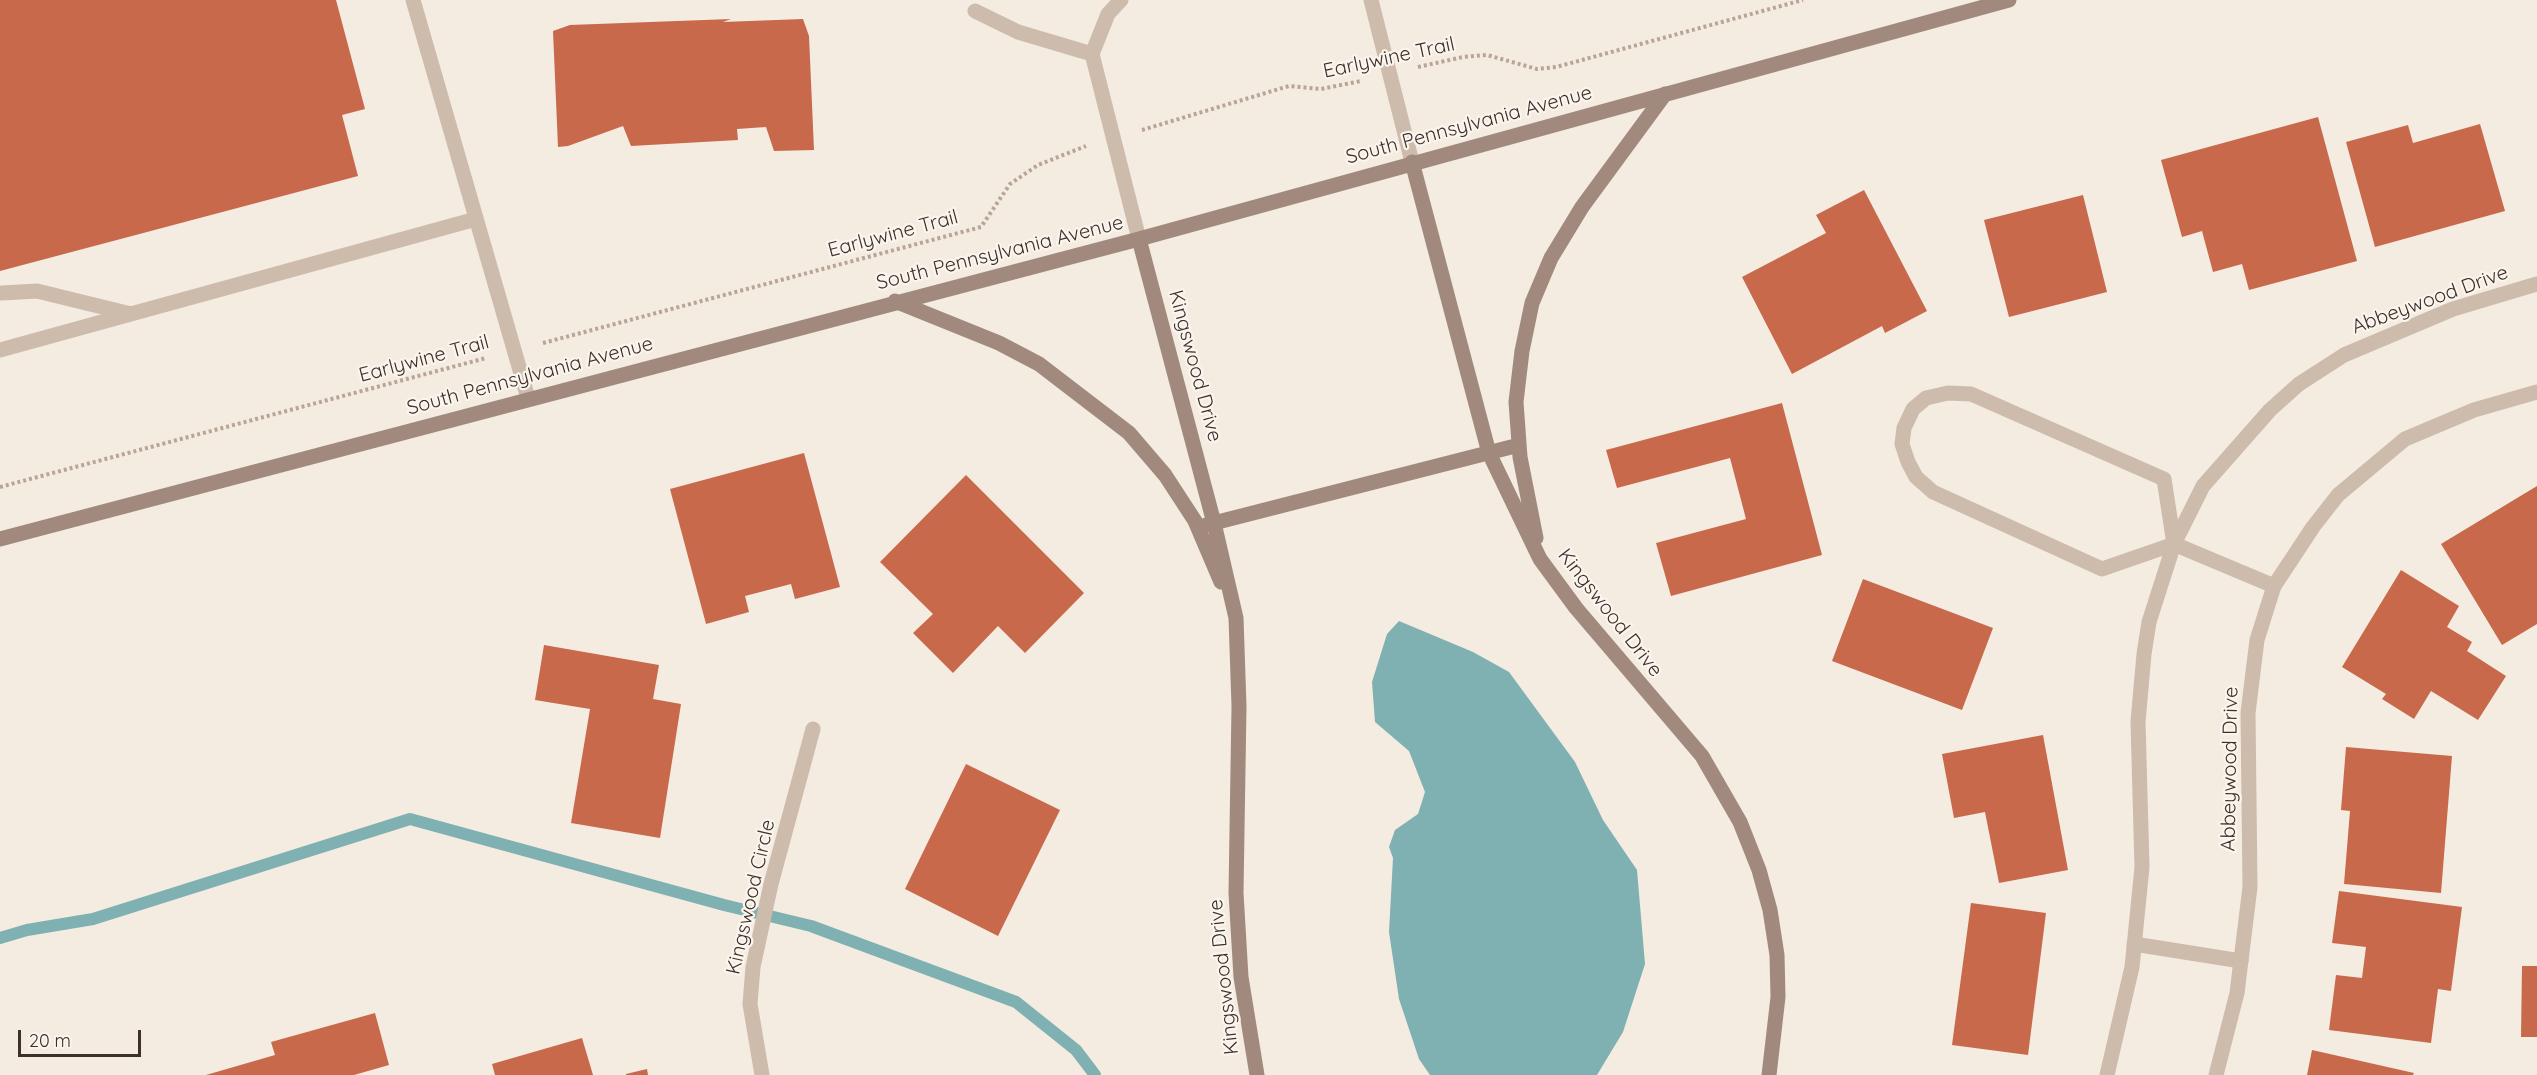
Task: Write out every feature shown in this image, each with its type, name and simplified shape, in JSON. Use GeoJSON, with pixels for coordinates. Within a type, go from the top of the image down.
{"type":"FeatureCollection","features":[{"type":"Feature","properties":{"kind":"main road","name":"South Pennsylvania Avenue"},"geometry":{"type":"LineString","coordinates":[[0,539],[895,301],[1139,239],[1412,162],[2009,0]]}},
{"type":"Feature","properties":{"kind":"main road"},"geometry":{"type":"LineString","coordinates":[[1540,559],[1519,445],[1516,402],[1522,351],[1532,303],[1547,267],[1582,207],[1665,94]]}},
{"type":"Feature","properties":{"kind":"main road","name":"Kingswood Drive"},"geometry":{"type":"LineString","coordinates":[[1412,162],[1489,453],[1540,559],[1576,609],[1702,756],[1740,822],[1760,870],[1770,910],[1777,955],[1779,997],[1769,1075]]}},
{"type":"Feature","properties":{"kind":"main road","name":"Kingswood Drive"},"geometry":{"type":"LineString","coordinates":[[1139,239],[1214,523],[1236,618],[1239,706],[1236,893],[1241,977],[1257,1075]]}},
{"type":"Feature","properties":{"kind":"main road"},"geometry":{"type":"LineString","coordinates":[[895,301],[1039,364],[1129,433],[1165,476],[1197,527],[1236,618]]}},
{"type":"Feature","properties":{"kind":"main road"},"geometry":{"type":"LineString","coordinates":[[1197,527],[1519,445]]}},
{"type":"Feature","properties":{"kind":"street"},"geometry":{"type":"LineString","coordinates":[[413,0],[528,398]]}},
{"type":"Feature","properties":{"kind":"street"},"geometry":{"type":"LineString","coordinates":[[1121,0],[1104,22],[1092,54],[1139,239]]}},
{"type":"Feature","properties":{"kind":"street"},"geometry":{"type":"LineString","coordinates":[[1371,0],[1412,162]]}},
{"type":"Feature","properties":{"kind":"street"},"geometry":{"type":"LineString","coordinates":[[975,11],[1018,32],[1092,54]]}},
{"type":"Feature","properties":{"kind":"street"},"geometry":{"type":"LineString","coordinates":[[0,351],[476,219]]}},
{"type":"Feature","properties":{"kind":"street","name":"Abbeywood Drive"},"geometry":{"type":"LineString","coordinates":[[2107,1075],[2132,967],[2142,867],[2138,722],[2141,670],[2149,622],[2174,544],[2203,486],[2263,417],[2299,384],[2344,355],[2453,309],[2537,284]]}},
{"type":"Feature","properties":{"kind":"street"},"geometry":{"type":"LineString","coordinates":[[2,293],[37,291],[132,314]]}},
{"type":"Feature","properties":{"kind":"street","name":"Abbeywood Drive"},"geometry":{"type":"LineString","coordinates":[[2216,1075],[2236,993],[2250,888],[2248,713],[2257,640],[2274,586],[2313,526],[2338,495],[2405,439],[2474,410],[2537,392]]}},
{"type":"Feature","properties":{"kind":"street","name":"Abbeywood Drive"},"geometry":{"type":"LineString","coordinates":[[1948,393],[1971,394],[2164,479],[2174,544],[2102,569],[1933,492],[1916,477],[1902,444],[1904,428],[1913,409],[1926,398],[1948,393]]}},
{"type":"Feature","properties":{"kind":"street"},"geometry":{"type":"LineString","coordinates":[[2174,544],[2274,586]]}},
{"type":"Feature","properties":{"kind":"street","name":"Kingswood Circle"},"geometry":{"type":"LineString","coordinates":[[762,1075],[750,1004],[753,966],[771,884],[813,729]]}},
{"type":"Feature","properties":{"kind":"street"},"geometry":{"type":"LineString","coordinates":[[2134,944],[2241,961]]}},
{"type":"Feature","properties":{"kind":"path","name":"Earlywine Trail"},"geometry":{"type":"LineString","coordinates":[[0,487],[981,227],[1010,184],[1038,165],[1080,148],[1288,86],[1321,89],[1463,57],[1487,55],[1537,69],[1556,67],[1803,0]]}},
{"type":"Feature","properties":{"kind":"water"},"geometry":{"type":"Polygon","coordinates":[[[1399,621],[1473,652],[1509,672],[1575,762],[1603,820],[1637,870],[1645,964],[1623,1032],[1597,1075],[1430,1075],[1419,1059],[1399,999],[1389,932],[1393,858],[1389,847],[1395,830],[1418,814],[1425,792],[1409,751],[1375,722],[1372,682],[1387,634],[1399,621]]]}},
{"type":"Feature","properties":{"kind":"building"},"geometry":{"type":"Polygon","coordinates":[[[0,0],[336,0],[365,109],[342,115],[358,176],[0,271],[0,0]]]}},
{"type":"Feature","properties":{"kind":"building"},"geometry":{"type":"Polygon","coordinates":[[[731,19],[723,22],[803,19],[809,36],[814,150],[774,151],[766,127],[737,129],[738,140],[631,146],[623,126],[568,146],[558,147],[553,31],[570,25],[731,19]]]}},
{"type":"Feature","properties":{"kind":"building"},"geometry":{"type":"Polygon","coordinates":[[[2318,117],[2357,261],[2249,290],[2242,264],[2213,272],[2202,231],[2182,237],[2161,160],[2318,117]]]}},
{"type":"Feature","properties":{"kind":"building"},"geometry":{"type":"Polygon","coordinates":[[[2480,124],[2505,211],[2375,247],[2346,142],[2408,125],[2413,143],[2480,124]]]}},
{"type":"Feature","properties":{"kind":"building"},"geometry":{"type":"Polygon","coordinates":[[[1864,190],[1927,311],[1885,333],[1882,326],[1792,374],[1742,277],[1826,233],[1816,215],[1864,190]]]}},
{"type":"Feature","properties":{"kind":"building"},"geometry":{"type":"Polygon","coordinates":[[[2083,195],[2107,292],[2009,317],[1984,220],[2083,195]]]}},
{"type":"Feature","properties":{"kind":"building"},"geometry":{"type":"Polygon","coordinates":[[[1782,403],[1822,555],[1671,596],[1656,543],[1746,519],[1730,458],[1617,488],[1606,450],[1782,403]]]}},
{"type":"Feature","properties":{"kind":"building"},"geometry":{"type":"Polygon","coordinates":[[[804,453],[840,587],[795,599],[791,584],[745,596],[749,612],[706,624],[670,489],[804,453]]]}},
{"type":"Feature","properties":{"kind":"building"},"geometry":{"type":"Polygon","coordinates":[[[966,475],[1084,593],[1025,653],[998,626],[953,673],[913,633],[933,614],[880,562],[966,475]]]}},
{"type":"Feature","properties":{"kind":"building"},"geometry":{"type":"Polygon","coordinates":[[[2537,486],[2537,624],[2502,645],[2441,544],[2537,486]]]}},
{"type":"Feature","properties":{"kind":"building"},"geometry":{"type":"Polygon","coordinates":[[[2401,570],[2459,606],[2447,627],[2472,642],[2467,651],[2506,676],[2478,720],[2431,691],[2414,719],[2382,699],[2386,694],[2342,667],[2401,570]]]}},
{"type":"Feature","properties":{"kind":"building"},"geometry":{"type":"Polygon","coordinates":[[[1863,579],[1993,628],[1962,710],[1832,661],[1863,579]]]}},
{"type":"Feature","properties":{"kind":"building"},"geometry":{"type":"Polygon","coordinates":[[[544,645],[659,665],[653,699],[681,704],[660,838],[571,823],[590,709],[535,700],[544,645]]]}},
{"type":"Feature","properties":{"kind":"building"},"geometry":{"type":"Polygon","coordinates":[[[2043,735],[2068,870],[1999,883],[1985,812],[1954,818],[1942,754],[2043,735]]]}},
{"type":"Feature","properties":{"kind":"building"},"geometry":{"type":"Polygon","coordinates":[[[2346,747],[2452,756],[2441,893],[2344,884],[2350,811],[2341,810],[2346,747]]]}},
{"type":"Feature","properties":{"kind":"building"},"geometry":{"type":"Polygon","coordinates":[[[966,764],[1060,810],[998,936],[905,889],[966,764]]]}},
{"type":"Feature","properties":{"kind":"building"},"geometry":{"type":"Polygon","coordinates":[[[2339,891],[2462,907],[2451,991],[2438,989],[2431,1043],[2329,1030],[2336,975],[2362,978],[2366,947],[2332,943],[2339,891]]]}},
{"type":"Feature","properties":{"kind":"building"},"geometry":{"type":"Polygon","coordinates":[[[1971,903],[2046,913],[2028,1055],[1952,1045],[1971,903]]]}},
{"type":"Feature","properties":{"kind":"building"},"geometry":{"type":"Polygon","coordinates":[[[2522,966],[2537,966],[2537,1037],[2521,1037],[2522,966]]]}},
{"type":"Feature","properties":{"kind":"building"},"geometry":{"type":"Polygon","coordinates":[[[375,1013],[389,1065],[354,1075],[206,1075],[275,1055],[271,1042],[375,1013]]]}},
{"type":"Feature","properties":{"kind":"building"},"geometry":{"type":"Polygon","coordinates":[[[582,1038],[593,1075],[495,1075],[492,1064],[582,1038]]]}},
{"type":"Feature","properties":{"kind":"building"},"geometry":{"type":"Polygon","coordinates":[[[2312,1050],[2414,1073],[2413,1075],[2307,1075],[2312,1050]]]}},
{"type":"Feature","properties":{"kind":"building"},"geometry":{"type":"Polygon","coordinates":[[[647,1069],[648,1075],[626,1075],[626,1074],[647,1069]]]}},
{"type":"Feature","properties":{"kind":"waterway"},"geometry":{"type":"LineString","coordinates":[[0,938],[27,930],[93,919],[410,819],[724,905],[811,926],[1016,1002],[1076,1050],[1095,1075]]}}]}
